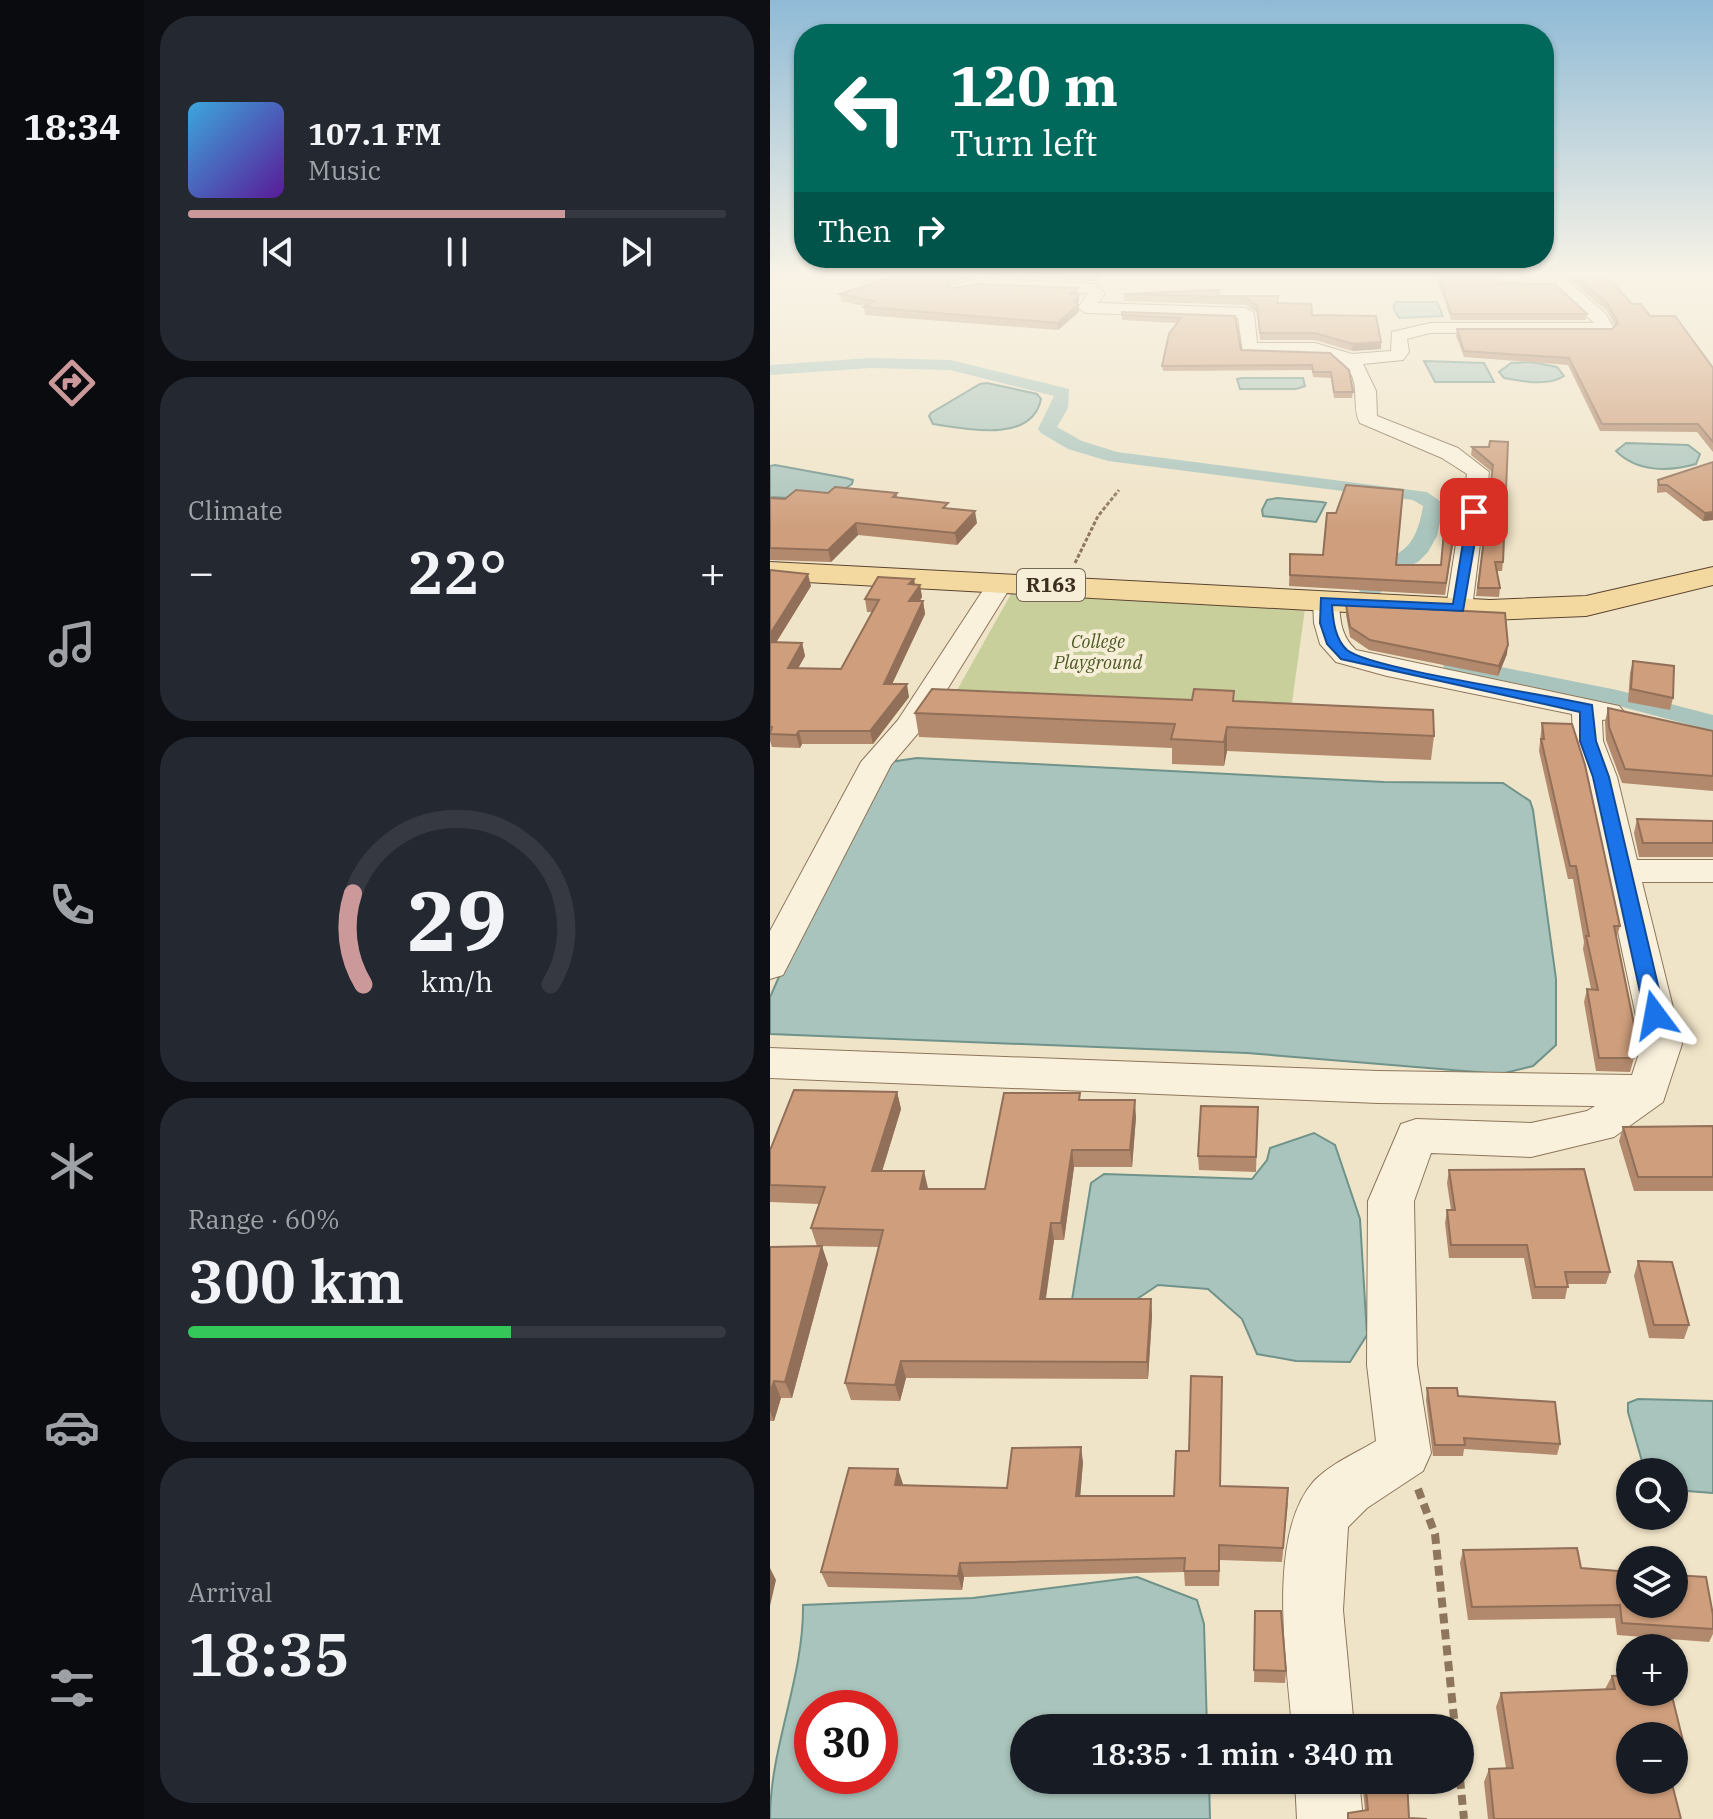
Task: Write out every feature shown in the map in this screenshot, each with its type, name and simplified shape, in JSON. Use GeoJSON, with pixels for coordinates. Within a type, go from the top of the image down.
{"type":"FeatureCollection","features":[{"type":"Feature","properties":{"kind":"main road","name":"R163"},"geometry":{"type":"LineString","coordinates":[[770,571],[1534,610],[1586,606],[1713,576]]}},
{"type":"Feature","properties":{"kind":"street"},"geometry":{"type":"LineString","coordinates":[[1369,358],[1352,359],[1366,380],[1367,419],[1450,453],[1478,472],[1459,608]]}},
{"type":"Feature","properties":{"kind":"street"},"geometry":{"type":"LineString","coordinates":[[770,966],[877,762],[910,725],[1000,583]]}},
{"type":"Feature","properties":{"kind":"street"},"geometry":{"type":"LineString","coordinates":[[1328,601],[1327,623],[1334,644],[1346,656],[1634,717]]}},
{"type":"Feature","properties":{"kind":"street"},"geometry":{"type":"LineString","coordinates":[[1322,1714],[1313,1574],[1316,1535],[1331,1502],[1404,1453],[1392,1365],[1391,1201],[1416,1136],[1531,1140],[1599,1125],[1648,1091],[1662,1044],[1601,777],[1588,741],[1587,709]]}},
{"type":"Feature","properties":{"kind":"street"},"geometry":{"type":"LineString","coordinates":[[1622,871],[1713,871]]}},
{"type":"Feature","properties":{"kind":"street"},"geometry":{"type":"LineString","coordinates":[[770,1063],[1392,1088],[1648,1091]]}},
{"type":"Feature","properties":{"kind":"street"},"geometry":{"type":"LineString","coordinates":[[1328,1794],[1330,1819]]}},
{"type":"Feature","properties":{"kind":"path"},"geometry":{"type":"LineString","coordinates":[[1063,585],[1098,516],[1119,490]]}},
{"type":"Feature","properties":{"kind":"path"},"geometry":{"type":"LineString","coordinates":[[1404,1453],[1435,1534],[1454,1714]]}},
{"type":"Feature","properties":{"kind":"path"},"geometry":{"type":"LineString","coordinates":[[1462,1794],[1464,1819]]}},
{"type":"Feature","properties":{"kind":"green space","name":"College Playground"},"geometry":{"type":"Polygon","coordinates":[[[1011,594],[1305,609],[1290,717],[952,699],[1011,594]]]}},
{"type":"Feature","properties":{"kind":"water"},"geometry":{"type":"Polygon","coordinates":[[[1424,361],[1484,363],[1494,382],[1435,382],[1424,361]]]}},
{"type":"Feature","properties":{"kind":"water"},"geometry":{"type":"Polygon","coordinates":[[[1531,362],[1557,367],[1564,376],[1535,382],[1504,378],[1499,372],[1511,363],[1531,362]]]}},
{"type":"Feature","properties":{"kind":"water"},"geometry":{"type":"Polygon","coordinates":[[[1303,378],[1305,386],[1296,389],[1240,389],[1237,379],[1303,378]]]}},
{"type":"Feature","properties":{"kind":"water"},"geometry":{"type":"Polygon","coordinates":[[[980,384],[1037,394],[1041,399],[1035,413],[1025,423],[996,430],[933,424],[929,416],[931,413],[980,384]]]}},
{"type":"Feature","properties":{"kind":"water"},"geometry":{"type":"Polygon","coordinates":[[[1626,443],[1688,445],[1700,454],[1696,464],[1653,468],[1633,463],[1616,451],[1626,443]]]}},
{"type":"Feature","properties":{"kind":"water"},"geometry":{"type":"Polygon","coordinates":[[[770,466],[853,480],[852,484],[828,500],[770,497],[770,466]]]}},
{"type":"Feature","properties":{"kind":"water"},"geometry":{"type":"Polygon","coordinates":[[[1277,498],[1326,503],[1316,522],[1263,516],[1262,510],[1267,500],[1277,498]]]}},
{"type":"Feature","properties":{"kind":"water"},"geometry":{"type":"Polygon","coordinates":[[[917,758],[1384,782],[1503,783],[1530,801],[1533,810],[1556,979],[1556,1045],[1533,1066],[1501,1074],[1247,1053],[770,1034],[770,997],[819,887],[890,762],[917,758]]]}},
{"type":"Feature","properties":{"kind":"water"},"geometry":{"type":"Polygon","coordinates":[[[1314,1133],[1335,1145],[1360,1219],[1367,1335],[1350,1362],[1296,1361],[1257,1354],[1242,1319],[1208,1289],[1158,1285],[1125,1307],[1072,1300],[1091,1183],[1104,1174],[1252,1179],[1267,1160],[1270,1148],[1314,1133]]]}},
{"type":"Feature","properties":{"kind":"water"},"geometry":{"type":"Polygon","coordinates":[[[1638,1399],[1713,1401],[1713,1493],[1688,1491],[1688,1458],[1641,1458],[1628,1403],[1638,1399]]]}},
{"type":"Feature","properties":{"kind":"water"},"geometry":{"type":"Polygon","coordinates":[[[1137,1577],[1197,1600],[1204,1624],[1207,1714],[1010,1714],[1010,1794],[1209,1794],[1210,1819],[770,1819],[775,1765],[798,1659],[803,1605],[973,1598],[1137,1577]]]}},
{"type":"Feature","properties":{"kind":"building"},"geometry":{"type":"Polygon","coordinates":[[[1164,358],[1335,358],[1349,370],[1353,392],[1334,392],[1331,372],[1313,372],[1312,365],[1162,366],[1164,358]]]}},
{"type":"Feature","properties":{"kind":"building"},"geometry":{"type":"Polygon","coordinates":[[[1569,358],[1706,358],[1713,368],[1713,442],[1698,424],[1602,424],[1569,358]]]}},
{"type":"Feature","properties":{"kind":"building"},"geometry":{"type":"Polygon","coordinates":[[[1490,441],[1508,442],[1503,562],[1495,562],[1500,588],[1478,588],[1493,465],[1472,447],[1489,447],[1490,441]]]}},
{"type":"Feature","properties":{"kind":"building"},"geometry":{"type":"Polygon","coordinates":[[[1713,462],[1713,512],[1705,513],[1667,485],[1659,485],[1658,480],[1713,462]]]}},
{"type":"Feature","properties":{"kind":"building"},"geometry":{"type":"Polygon","coordinates":[[[1346,485],[1403,490],[1396,565],[1441,565],[1445,520],[1456,520],[1446,583],[1290,575],[1290,554],[1323,555],[1327,513],[1336,513],[1346,485]]]}},
{"type":"Feature","properties":{"kind":"building"},"geometry":{"type":"Polygon","coordinates":[[[835,487],[897,493],[893,497],[948,503],[943,508],[975,511],[955,533],[856,523],[828,550],[770,548],[770,498],[785,499],[796,490],[828,493],[835,487]]]}},
{"type":"Feature","properties":{"kind":"building"},"geometry":{"type":"Polygon","coordinates":[[[770,570],[808,574],[770,634],[770,570]]]}},
{"type":"Feature","properties":{"kind":"building"},"geometry":{"type":"Polygon","coordinates":[[[878,577],[914,579],[909,584],[920,585],[909,601],[923,601],[884,684],[907,684],[870,731],[770,734],[770,642],[802,643],[788,668],[841,669],[879,600],[865,599],[878,577]]]}},
{"type":"Feature","properties":{"kind":"building"},"geometry":{"type":"Polygon","coordinates":[[[1346,605],[1505,613],[1508,645],[1499,666],[1370,640],[1350,627],[1346,605]]]}},
{"type":"Feature","properties":{"kind":"building"},"geometry":{"type":"Polygon","coordinates":[[[1633,661],[1674,666],[1673,698],[1631,689],[1633,661]]]}},
{"type":"Feature","properties":{"kind":"building"},"geometry":{"type":"Polygon","coordinates":[[[932,689],[1192,700],[1194,689],[1234,691],[1233,701],[1433,710],[1434,736],[1227,727],[1224,742],[1171,739],[1175,724],[915,713],[932,689]]]}},
{"type":"Feature","properties":{"kind":"building"},"geometry":{"type":"Polygon","coordinates":[[[1608,708],[1713,731],[1713,776],[1625,769],[1609,727],[1608,708]]]}},
{"type":"Feature","properties":{"kind":"building"},"geometry":{"type":"Polygon","coordinates":[[[1542,723],[1572,724],[1585,765],[1620,926],[1614,926],[1638,1044],[1634,1058],[1599,1058],[1587,989],[1598,990],[1586,936],[1589,936],[1576,866],[1570,866],[1541,739],[1544,739],[1542,723]]]}},
{"type":"Feature","properties":{"kind":"building"},"geometry":{"type":"Polygon","coordinates":[[[1637,819],[1713,821],[1713,843],[1643,843],[1637,819]]]}},
{"type":"Feature","properties":{"kind":"building"},"geometry":{"type":"Polygon","coordinates":[[[794,1090],[897,1092],[872,1171],[924,1171],[920,1189],[985,1189],[1004,1093],[1080,1093],[1079,1100],[1135,1100],[1130,1150],[1072,1150],[1061,1223],[1051,1223],[1040,1299],[1151,1299],[1147,1362],[901,1361],[895,1385],[845,1383],[883,1230],[811,1228],[825,1187],[770,1185],[770,1148],[794,1090]]]}},
{"type":"Feature","properties":{"kind":"building"},"geometry":{"type":"Polygon","coordinates":[[[1201,1106],[1258,1107],[1256,1157],[1198,1156],[1201,1106]]]}},
{"type":"Feature","properties":{"kind":"building"},"geometry":{"type":"Polygon","coordinates":[[[1713,1126],[1713,1177],[1638,1177],[1623,1127],[1713,1126]]]}},
{"type":"Feature","properties":{"kind":"building"},"geometry":{"type":"Polygon","coordinates":[[[1584,1169],[1610,1272],[1565,1272],[1568,1287],[1535,1287],[1527,1245],[1451,1245],[1447,1210],[1455,1210],[1449,1170],[1584,1169]]]}},
{"type":"Feature","properties":{"kind":"building"},"geometry":{"type":"Polygon","coordinates":[[[822,1246],[785,1382],[774,1381],[770,1394],[770,1247],[822,1246]]]}},
{"type":"Feature","properties":{"kind":"building"},"geometry":{"type":"Polygon","coordinates":[[[1638,1261],[1672,1262],[1689,1325],[1654,1325],[1638,1261]]]}},
{"type":"Feature","properties":{"kind":"building"},"geometry":{"type":"Polygon","coordinates":[[[1191,1376],[1222,1377],[1220,1486],[1288,1488],[1283,1548],[1219,1545],[1219,1571],[1184,1571],[1185,1558],[960,1563],[958,1576],[821,1572],[849,1468],[898,1469],[895,1485],[1007,1488],[1012,1448],[1081,1447],[1076,1496],[1174,1496],[1176,1451],[1189,1451],[1191,1376]]]}},
{"type":"Feature","properties":{"kind":"building"},"geometry":{"type":"Polygon","coordinates":[[[1427,1388],[1457,1388],[1458,1396],[1555,1402],[1560,1444],[1464,1438],[1465,1445],[1435,1445],[1427,1388]]]}},
{"type":"Feature","properties":{"kind":"building"},"geometry":{"type":"Polygon","coordinates":[[[1577,1548],[1581,1568],[1616,1571],[1616,1605],[1472,1607],[1463,1550],[1577,1548]]]}},
{"type":"Feature","properties":{"kind":"building"},"geometry":{"type":"Polygon","coordinates":[[[1688,1576],[1706,1577],[1713,1629],[1622,1623],[1621,1618],[1688,1618],[1688,1576]]]}},
{"type":"Feature","properties":{"kind":"building"},"geometry":{"type":"Polygon","coordinates":[[[1255,1611],[1281,1611],[1286,1671],[1254,1670],[1255,1611]]]}},
{"type":"Feature","properties":{"kind":"building"},"geometry":{"type":"Polygon","coordinates":[[[1612,1676],[1616,1676],[1616,1706],[1674,1706],[1678,1722],[1616,1722],[1616,1794],[1675,1794],[1681,1819],[1494,1819],[1489,1769],[1513,1768],[1501,1693],[1615,1689],[1612,1676]]]}},
{"type":"Feature","properties":{"kind":"building"},"geometry":{"type":"Polygon","coordinates":[[[1366,1794],[1408,1794],[1409,1818],[1427,1819],[1348,1819],[1348,1813],[1368,1810],[1366,1794]]]}},
{"type":"Feature","properties":{"kind":"waterway"},"geometry":{"type":"LineString","coordinates":[[770,370],[870,363],[950,365],[1063,393],[1059,408],[1047,429],[1075,445],[1115,457],[1403,492],[1420,496],[1434,504],[1429,530],[1421,547],[1410,557],[1381,572],[1370,591]]}},
{"type":"Feature","properties":{"kind":"waterway"},"geometry":{"type":"LineString","coordinates":[[1456,666],[1617,698],[1713,723]]}},
{"type":"Feature","properties":{"kind":"route"},"geometry":{"type":"LineString","coordinates":[[1474,512],[1467,539],[1459,608],[1326,601],[1327,623],[1334,644],[1346,656],[1387,668],[1587,709],[1588,741],[1601,777],[1655,1015]]}}]}
